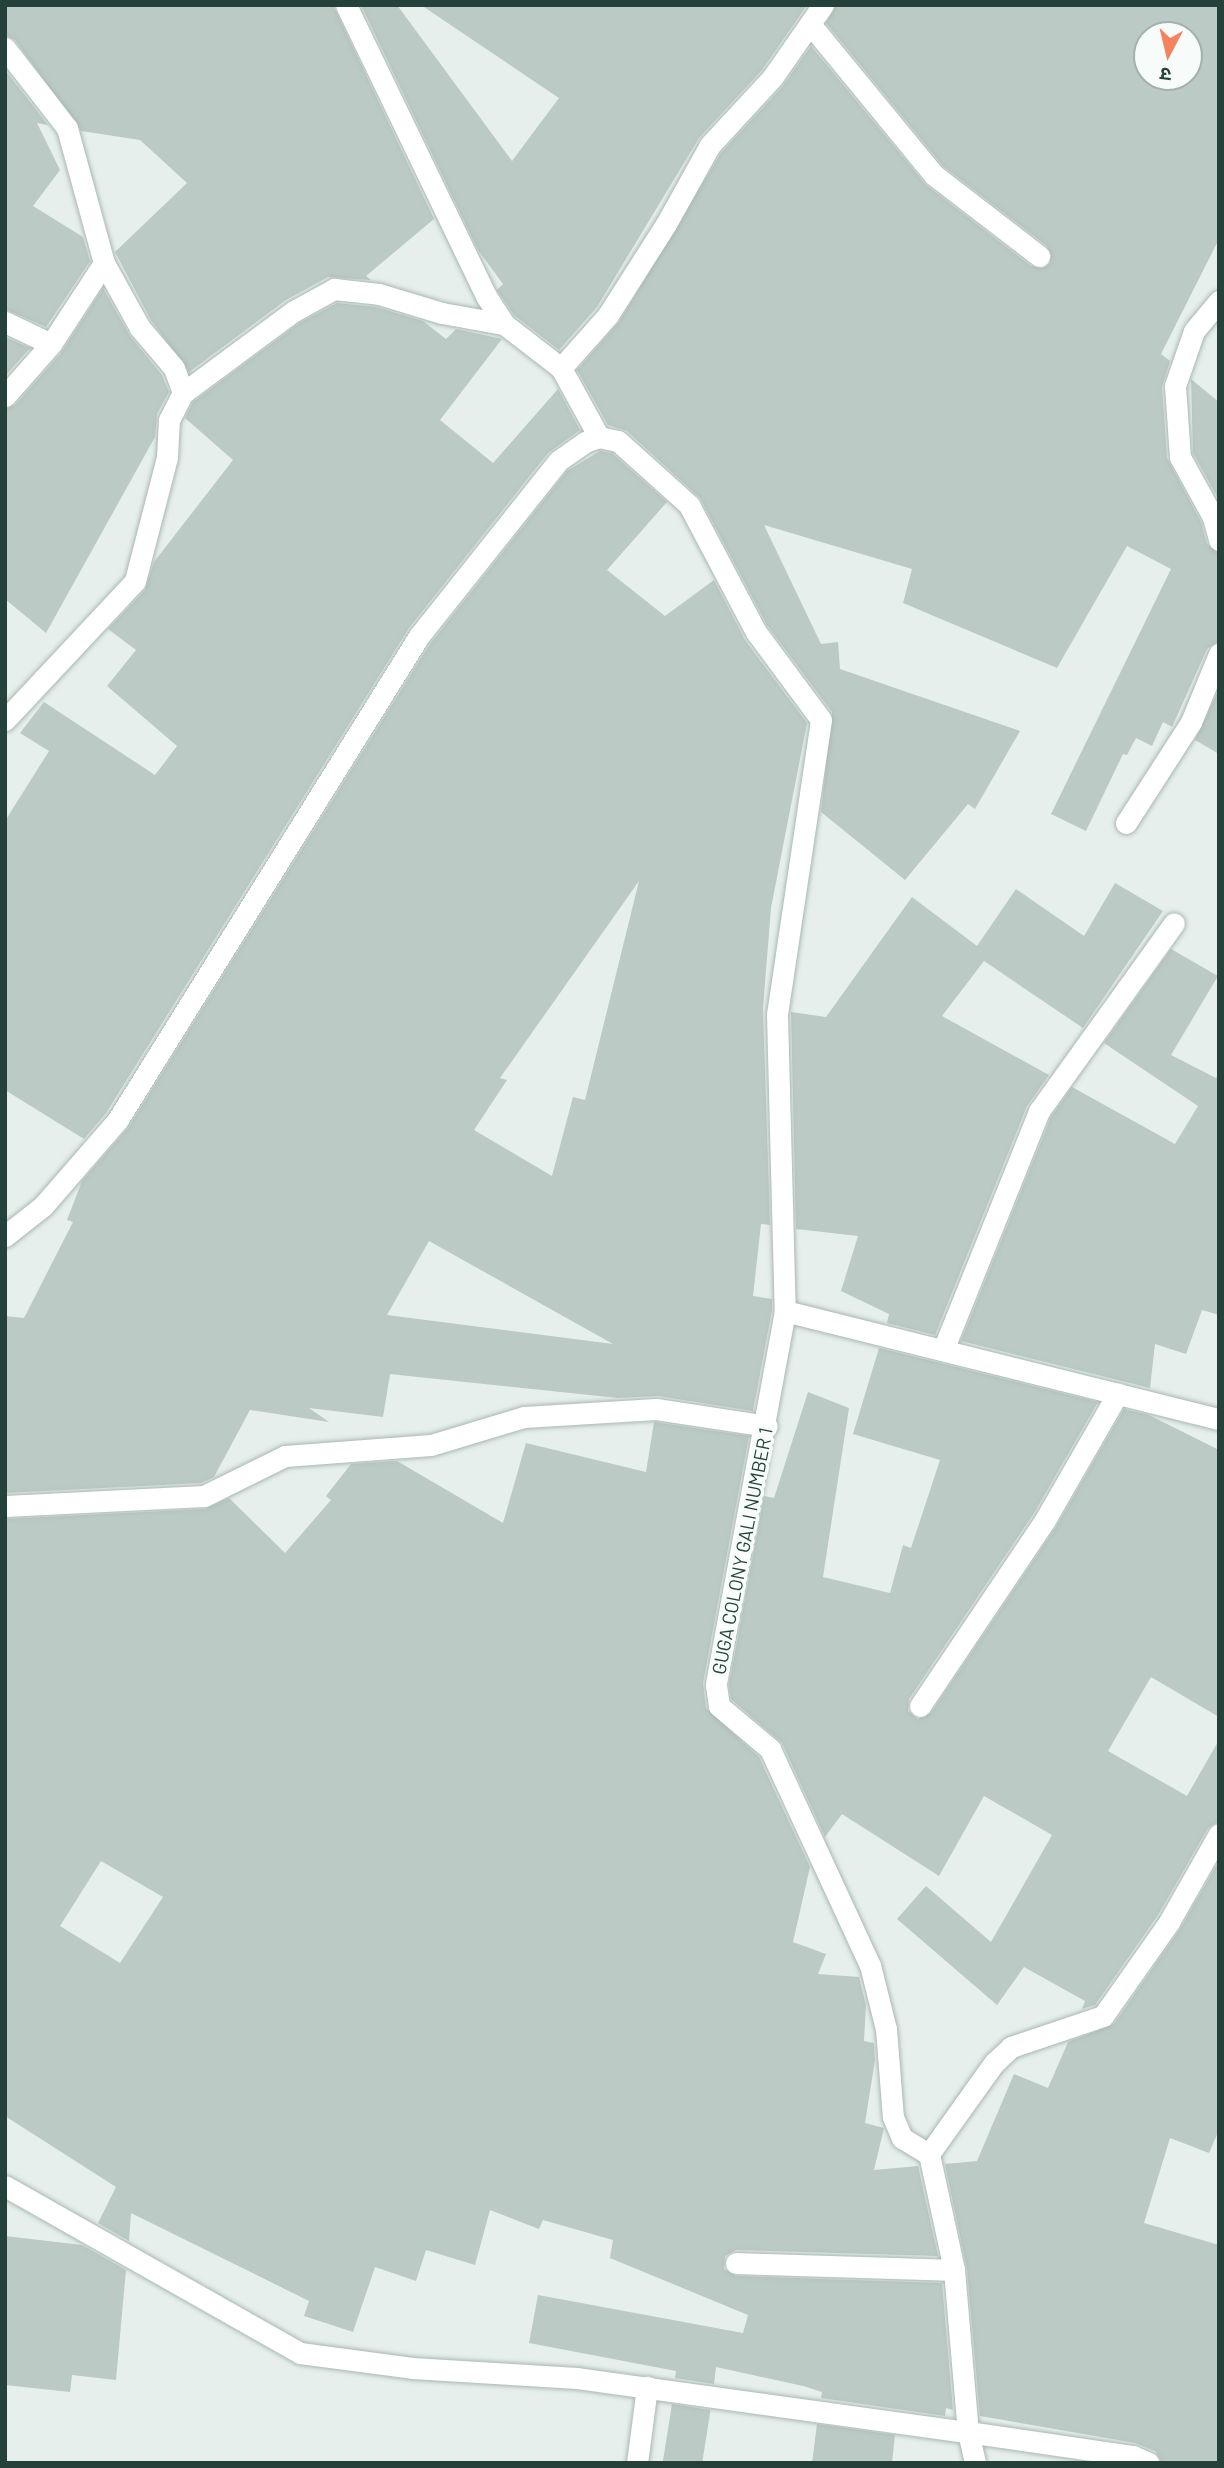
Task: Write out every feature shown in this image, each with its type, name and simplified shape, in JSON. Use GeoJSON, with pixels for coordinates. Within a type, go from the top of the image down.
{"type":"FeatureCollection","features":[{"type":"Feature","properties":{"kind":"street"},"geometry":{"type":"LineString","coordinates":[[5,1236],[44,1206],[117,1121],[419,636],[558,461],[599,437],[561,368],[504,324],[486,296],[346,5]]}},
{"type":"Feature","properties":{"kind":"street"},"geometry":{"type":"LineString","coordinates":[[561,368],[608,315],[710,145],[772,78],[823,5]]}},
{"type":"Feature","properties":{"kind":"street"},"geometry":{"type":"LineString","coordinates":[[810,24],[934,175],[1040,256]]}},
{"type":"Feature","properties":{"kind":"street"},"geometry":{"type":"LineString","coordinates":[[5,48],[67,128],[104,263],[140,328],[174,368],[183,393]]}},
{"type":"Feature","properties":{"kind":"street"},"geometry":{"type":"LineString","coordinates":[[5,396],[51,344],[104,263]]}},
{"type":"Feature","properties":{"kind":"street"},"geometry":{"type":"LineString","coordinates":[[5,720],[135,581],[167,457],[169,420],[183,393],[293,311],[334,289],[379,293],[442,313],[504,324]]}},
{"type":"Feature","properties":{"kind":"street"},"geometry":{"type":"LineString","coordinates":[[1219,300],[1194,331],[1175,386],[1180,457],[1213,517],[1219,540]]}},
{"type":"Feature","properties":{"kind":"street"},"geometry":{"type":"LineString","coordinates":[[5,322],[51,344]]}},
{"type":"Feature","properties":{"kind":"street","name":"GUGA COLONY GALI NUMBER 1"},"geometry":{"type":"LineString","coordinates":[[599,437],[618,441],[689,505],[756,632],[821,720],[777,1016],[785,1311],[767,1426],[719,1665],[719,1706],[770,1749],[870,1965],[886,2029],[893,2117],[902,2138],[929,2154]]}},
{"type":"Feature","properties":{"kind":"street"},"geometry":{"type":"LineString","coordinates":[[1126,823],[1191,722],[1219,654]]}},
{"type":"Feature","properties":{"kind":"street"},"geometry":{"type":"LineString","coordinates":[[943,1350],[1039,1111],[1174,923]]}},
{"type":"Feature","properties":{"kind":"street"},"geometry":{"type":"LineString","coordinates":[[785,1311],[1219,1419]]}},
{"type":"Feature","properties":{"kind":"street"},"geometry":{"type":"LineString","coordinates":[[920,1706],[1045,1520],[1118,1393]]}},
{"type":"Feature","properties":{"kind":"street"},"geometry":{"type":"LineString","coordinates":[[5,1506],[204,1496],[285,1456],[430,1445],[524,1416],[656,1409],[767,1426]]}},
{"type":"Feature","properties":{"kind":"street"},"geometry":{"type":"LineString","coordinates":[[975,2463],[968,2432],[954,2270],[929,2154],[994,2063],[1011,2047],[1103,2016],[1169,1922],[1219,1834]]}},
{"type":"Feature","properties":{"kind":"street"},"geometry":{"type":"LineString","coordinates":[[5,2186],[300,2353],[412,2368],[578,2378],[1133,2456],[1149,2463]]}},
{"type":"Feature","properties":{"kind":"street"},"geometry":{"type":"LineString","coordinates":[[736,2263],[954,2270]]}},
{"type":"Feature","properties":{"kind":"street"},"geometry":{"type":"LineString","coordinates":[[637,2463],[647,2387]]}},
{"type":"Feature","properties":{"kind":"building"},"geometry":{"type":"Polygon","coordinates":[[[5,5],[333,5],[434,219],[366,276],[371,280],[328,277],[286,300],[189,372],[151,320],[115,252],[187,183],[140,140],[81,131],[15,40],[5,35],[5,5]]]}},
{"type":"Feature","properties":{"kind":"building"},"geometry":{"type":"Polygon","coordinates":[[[361,5],[397,5],[512,161],[559,98],[421,5],[807,5],[762,70],[699,138],[597,307],[559,350],[514,315],[497,290],[503,284],[478,250],[361,5]]]}},
{"type":"Feature","properties":{"kind":"building"},"geometry":{"type":"Polygon","coordinates":[[[836,5],[1219,5],[1219,239],[1161,354],[1170,361],[1162,387],[1167,458],[1201,522],[1207,544],[1219,553],[1219,641],[1207,649],[1172,727],[1163,722],[1152,746],[1136,738],[1127,755],[1123,754],[1086,831],[1051,814],[1171,569],[1127,546],[1057,668],[903,603],[912,569],[764,525],[821,644],[838,642],[840,669],[1020,731],[975,809],[968,804],[905,880],[821,812],[832,712],[767,625],[700,498],[627,431],[608,425],[577,370],[619,322],[721,153],[782,87],[811,46],[926,185],[1031,266],[1043,268],[1050,263],[1047,246],[943,166],[826,23],[836,5]]]}},
{"type":"Feature","properties":{"kind":"building"},"geometry":{"type":"Polygon","coordinates":[[[5,70],[48,125],[37,123],[60,170],[33,206],[83,237],[90,261],[46,327],[5,309],[5,70]]]}},
{"type":"Feature","properties":{"kind":"building"},"geometry":{"type":"Polygon","coordinates":[[[103,288],[130,336],[162,375],[169,392],[157,414],[155,437],[46,633],[5,599],[5,409],[15,405],[61,353],[103,288]]]}},
{"type":"Feature","properties":{"kind":"building"},"geometry":{"type":"Polygon","coordinates":[[[337,303],[376,307],[423,321],[446,339],[456,329],[502,339],[440,420],[493,463],[558,389],[580,430],[548,453],[409,628],[106,1113],[84,1139],[5,1090],[5,821],[49,751],[20,733],[44,702],[155,775],[177,746],[107,686],[136,650],[108,629],[145,590],[154,562],[233,460],[185,418],[193,402],[301,322],[337,303]]]}},
{"type":"Feature","properties":{"kind":"building"},"geometry":{"type":"Polygon","coordinates":[[[5,337],[30,348],[5,376],[5,337]]]}},
{"type":"Feature","properties":{"kind":"building"},"geometry":{"type":"Polygon","coordinates":[[[1191,379],[1219,402],[1219,500],[1193,453],[1191,379]]]}},
{"type":"Feature","properties":{"kind":"building"},"geometry":{"type":"Polygon","coordinates":[[[600,451],[612,453],[667,502],[607,570],[665,616],[714,580],[745,640],[807,723],[771,908],[763,1008],[770,1225],[761,1224],[753,1296],[772,1299],[772,1310],[753,1411],[658,1396],[618,1398],[390,1374],[383,1417],[309,1408],[329,1422],[250,1410],[214,1477],[201,1483],[5,1493],[5,1316],[24,1318],[73,1222],[67,1220],[82,1181],[128,1128],[430,644],[567,471],[600,451]],[[639,881],[500,1078],[507,1080],[474,1130],[552,1176],[573,1097],[585,1100],[639,881]],[[429,1241],[387,1315],[613,1344],[429,1241]]]}},
{"type":"Feature","properties":{"kind":"building"},"geometry":{"type":"Polygon","coordinates":[[[1219,689],[1219,754],[1195,740],[1219,689]]]}},
{"type":"Feature","properties":{"kind":"building"},"geometry":{"type":"Polygon","coordinates":[[[1115,883],[1163,911],[1083,1028],[984,961],[942,1016],[1049,1075],[1027,1106],[935,1335],[887,1323],[889,1314],[841,1291],[858,1236],[796,1229],[791,1012],[826,1017],[912,897],[977,946],[1016,889],[1084,936],[1115,883]]]}},
{"type":"Feature","properties":{"kind":"building"},"geometry":{"type":"Polygon","coordinates":[[[1171,949],[1218,976],[1171,1055],[1216,1078],[1219,1073],[1219,1315],[1202,1310],[1186,1354],[1155,1344],[1150,1388],[961,1341],[1051,1117],[1072,1087],[1175,1144],[1198,1106],[1104,1043],[1171,949]]]}},
{"type":"Feature","properties":{"kind":"building"},"geometry":{"type":"Polygon","coordinates":[[[879,1348],[1098,1402],[1034,1513],[909,1699],[908,1711],[918,1719],[931,1713],[1056,1527],[1124,1409],[1149,1415],[1219,1450],[1219,1717],[1151,1677],[1108,1751],[1187,1796],[1219,1740],[1219,1821],[1208,1828],[1158,1915],[1095,2005],[1082,2009],[1085,2001],[1024,1967],[997,2005],[897,1919],[926,1886],[991,1942],[1052,1835],[984,1796],[939,1876],[842,1814],[825,1837],[782,1743],[731,1699],[729,1685],[764,1496],[774,1498],[808,1392],[849,1408],[823,1577],[890,1593],[903,1545],[911,1548],[940,1460],[853,1434],[879,1348]]]}},
{"type":"Feature","properties":{"kind":"building"},"geometry":{"type":"Polygon","coordinates":[[[654,1422],[749,1436],[703,1683],[706,1708],[759,1757],[810,1867],[793,1942],[826,1954],[818,1974],[859,1977],[866,2005],[864,2041],[874,2043],[875,2060],[865,2123],[884,2128],[874,2170],[918,2166],[938,2256],[736,2250],[725,2256],[724,2269],[736,2276],[942,2283],[953,2410],[946,2408],[945,2416],[821,2398],[822,2392],[803,2386],[716,2367],[714,2384],[675,2378],[676,2371],[529,2343],[538,2295],[743,2333],[748,2315],[610,2258],[613,2240],[543,2220],[539,2229],[490,2210],[475,2265],[426,2250],[416,2281],[375,2267],[353,2332],[304,2316],[309,2301],[131,2213],[129,2241],[98,2223],[116,2187],[5,2116],[5,1519],[205,1509],[229,1498],[285,1553],[331,1500],[326,1496],[351,1464],[397,1461],[503,1523],[526,1443],[646,1472],[654,1422]],[[101,1861],[60,1926],[120,1963],[163,1897],[101,1861]]]}},
{"type":"Feature","properties":{"kind":"building"},"geometry":{"type":"Polygon","coordinates":[[[1219,1861],[1219,2130],[1209,2153],[1170,2138],[1144,2223],[1219,2245],[1219,2463],[1162,2463],[1155,2451],[1135,2443],[980,2416],[967,2269],[945,2164],[977,2161],[1014,2074],[1048,2088],[1068,2042],[1114,2024],[1180,1929],[1219,1861]]]}},
{"type":"Feature","properties":{"kind":"building"},"geometry":{"type":"Polygon","coordinates":[[[5,2236],[82,2245],[126,2270],[116,2380],[72,2375],[70,2392],[5,2385],[5,2236]]]}},
{"type":"Feature","properties":{"kind":"building"},"geometry":{"type":"Polygon","coordinates":[[[672,2404],[711,2410],[702,2463],[663,2462],[672,2404]]]}},
{"type":"Feature","properties":{"kind":"building"},"geometry":{"type":"Polygon","coordinates":[[[817,2424],[895,2435],[892,2463],[812,2463],[817,2424]]]}}]}
